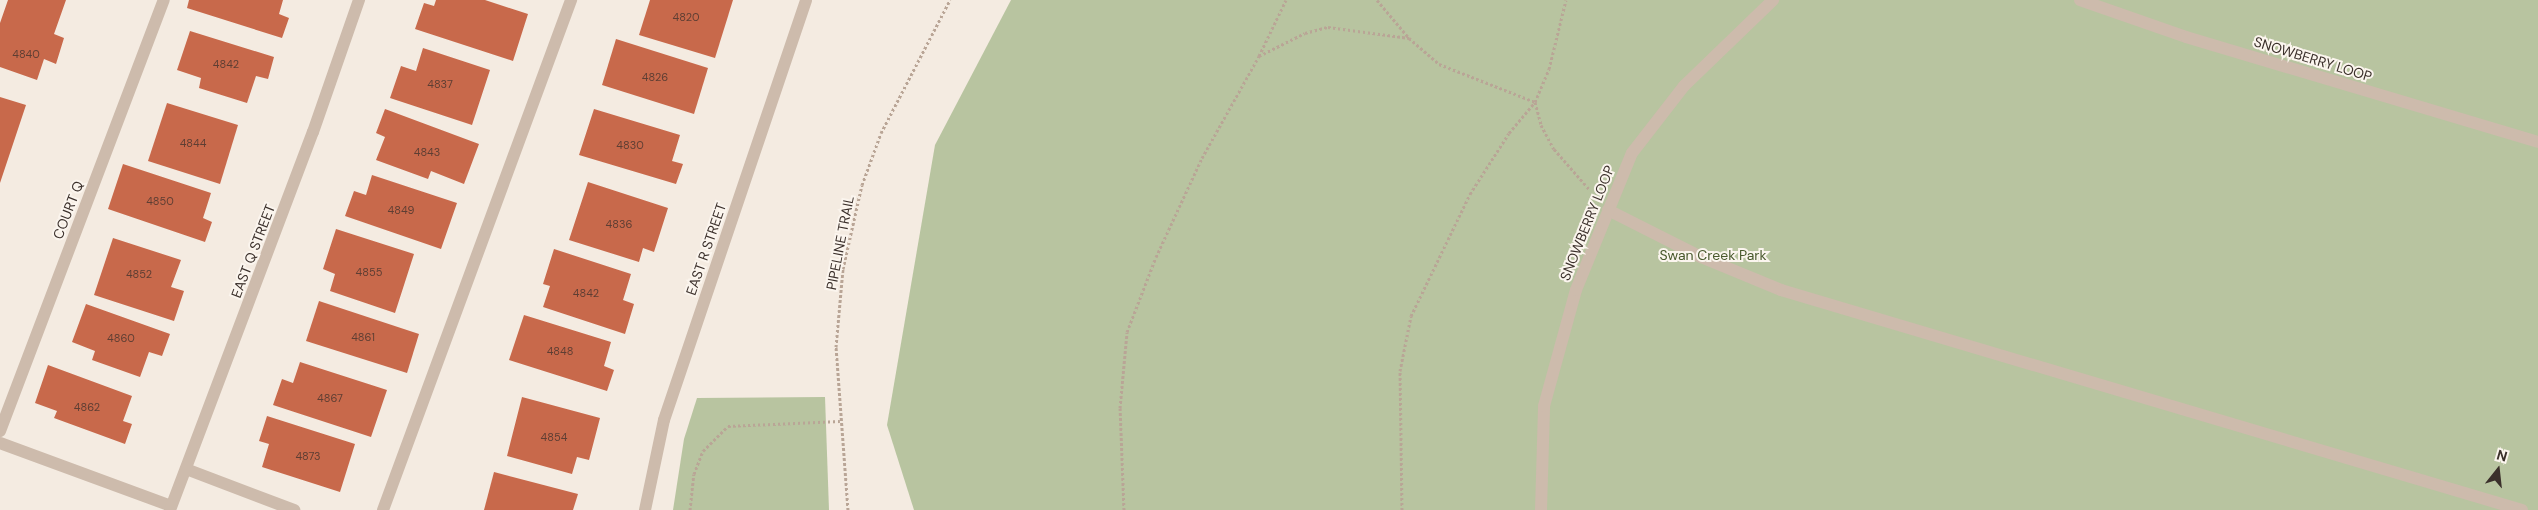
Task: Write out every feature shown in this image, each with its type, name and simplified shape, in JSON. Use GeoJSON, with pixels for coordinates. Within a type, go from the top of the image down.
{"type":"FeatureCollection","features":[{"type":"Feature","properties":{"kind":"street","name":"COURT Q"},"geometry":{"type":"LineString","coordinates":[[0,431],[164,0]]}},
{"type":"Feature","properties":{"kind":"street","name":"EAST Q STREET"},"geometry":{"type":"LineString","coordinates":[[171,508],[313,132],[359,0]]}},
{"type":"Feature","properties":{"kind":"street"},"geometry":{"type":"LineString","coordinates":[[382,510],[571,0]]}},
{"type":"Feature","properties":{"kind":"street","name":"EAST R STREET"},"geometry":{"type":"LineString","coordinates":[[644,510],[664,420],[806,0]]}},
{"type":"Feature","properties":{"kind":"street","name":"SNOWBERRY LOOP"},"geometry":{"type":"LineString","coordinates":[[1541,510],[1544,406],[1576,290],[1632,153],[1684,86],[1772,0]]}},
{"type":"Feature","properties":{"kind":"street","name":"SNOWBERRY LOOP"},"geometry":{"type":"LineString","coordinates":[[2080,0],[2186,37],[2538,142]]}},
{"type":"Feature","properties":{"kind":"street"},"geometry":{"type":"LineString","coordinates":[[1608,210],[1701,257],[1781,290],[2522,510]]}},
{"type":"Feature","properties":{"kind":"street"},"geometry":{"type":"LineString","coordinates":[[0,443],[171,508]]}},
{"type":"Feature","properties":{"kind":"street"},"geometry":{"type":"LineString","coordinates":[[186,470],[294,510]]}},
{"type":"Feature","properties":{"kind":"path","name":"PIPELINE TRAIL"},"geometry":{"type":"LineString","coordinates":[[848,510],[836,346],[843,269],[862,186],[881,133],[950,0]]}},
{"type":"Feature","properties":{"kind":"path"},"geometry":{"type":"LineString","coordinates":[[1124,510],[1120,408],[1127,332],[1156,257],[1202,158],[1259,56],[1286,0]]}},
{"type":"Feature","properties":{"kind":"path"},"geometry":{"type":"LineString","coordinates":[[1377,0],[1409,38],[1439,64],[1535,102]]}},
{"type":"Feature","properties":{"kind":"path"},"geometry":{"type":"LineString","coordinates":[[1402,510],[1400,371],[1410,316],[1470,194],[1509,133],[1535,102],[1549,69],[1566,0]]}},
{"type":"Feature","properties":{"kind":"path"},"geometry":{"type":"LineString","coordinates":[[1259,56],[1305,33],[1328,27],[1409,38]]}},
{"type":"Feature","properties":{"kind":"path"},"geometry":{"type":"LineString","coordinates":[[1535,102],[1541,125],[1554,150],[1608,210]]}},
{"type":"Feature","properties":{"kind":"path"},"geometry":{"type":"LineString","coordinates":[[690,510],[694,474],[703,451],[728,426],[840,421]]}},
{"type":"Feature","properties":{"kind":"green space","name":"Swan Creek Park"},"geometry":{"type":"Polygon","coordinates":[[[1011,0],[2538,0],[2538,510],[914,510],[887,425],[935,145],[1011,0]]]}},
{"type":"Feature","properties":{"kind":"green space"},"geometry":{"type":"Polygon","coordinates":[[[825,397],[829,510],[673,510],[684,439],[697,398],[825,397]]]}},
{"type":"Feature","properties":{"kind":"building"},"geometry":{"type":"Polygon","coordinates":[[[8,0],[66,0],[54,34],[64,38],[56,64],[44,59],[37,80],[0,67],[0,23],[8,0]]]}},
{"type":"Feature","properties":{"kind":"building"},"geometry":{"type":"Polygon","coordinates":[[[189,0],[283,0],[279,14],[289,18],[282,38],[187,8],[189,0]]]}},
{"type":"Feature","properties":{"kind":"building"},"geometry":{"type":"Polygon","coordinates":[[[436,0],[485,0],[528,14],[513,61],[415,29],[424,3],[434,6],[436,0]]]}},
{"type":"Feature","properties":{"kind":"building"},"geometry":{"type":"Polygon","coordinates":[[[650,0],[733,0],[715,58],[639,35],[650,0]]]}},
{"type":"Feature","properties":{"kind":"building"},"geometry":{"type":"Polygon","coordinates":[[[190,31],[274,57],[268,79],[256,76],[247,103],[199,88],[201,78],[177,70],[190,31]]]}},
{"type":"Feature","properties":{"kind":"building"},"geometry":{"type":"Polygon","coordinates":[[[616,39],[708,68],[694,114],[602,85],[616,39]]]}},
{"type":"Feature","properties":{"kind":"building"},"geometry":{"type":"Polygon","coordinates":[[[423,48],[490,70],[472,125],[390,98],[401,66],[416,71],[423,48]]]}},
{"type":"Feature","properties":{"kind":"building"},"geometry":{"type":"Polygon","coordinates":[[[0,97],[26,105],[0,183],[0,97]]]}},
{"type":"Feature","properties":{"kind":"building"},"geometry":{"type":"Polygon","coordinates":[[[167,103],[238,125],[220,184],[148,161],[167,103]]]}},
{"type":"Feature","properties":{"kind":"building"},"geometry":{"type":"Polygon","coordinates":[[[385,109],[479,144],[464,184],[431,171],[428,179],[376,160],[385,137],[376,133],[385,109]]]}},
{"type":"Feature","properties":{"kind":"building"},"geometry":{"type":"Polygon","coordinates":[[[594,109],[680,135],[672,161],[683,164],[676,184],[579,155],[594,109]]]}},
{"type":"Feature","properties":{"kind":"building"},"geometry":{"type":"Polygon","coordinates":[[[123,164],[211,193],[203,218],[212,222],[205,242],[108,209],[123,164]]]}},
{"type":"Feature","properties":{"kind":"building"},"geometry":{"type":"Polygon","coordinates":[[[372,175],[457,203],[441,249],[345,216],[354,191],[366,195],[372,175]]]}},
{"type":"Feature","properties":{"kind":"building"},"geometry":{"type":"Polygon","coordinates":[[[588,182],[668,208],[654,252],[643,248],[639,262],[569,240],[588,182]]]}},
{"type":"Feature","properties":{"kind":"building"},"geometry":{"type":"Polygon","coordinates":[[[336,229],[414,254],[395,313],[330,291],[335,274],[323,269],[336,229]]]}},
{"type":"Feature","properties":{"kind":"building"},"geometry":{"type":"Polygon","coordinates":[[[113,238],[181,260],[171,287],[184,291],[174,321],[94,295],[113,238]]]}},
{"type":"Feature","properties":{"kind":"building"},"geometry":{"type":"Polygon","coordinates":[[[554,249],[631,274],[623,300],[634,304],[625,334],[543,307],[550,286],[543,284],[554,249]]]}},
{"type":"Feature","properties":{"kind":"building"},"geometry":{"type":"Polygon","coordinates":[[[319,301],[419,334],[407,373],[306,341],[319,301]]]}},
{"type":"Feature","properties":{"kind":"building"},"geometry":{"type":"Polygon","coordinates":[[[86,304],[170,334],[162,356],[149,352],[140,377],[92,360],[95,351],[72,342],[86,304]]]}},
{"type":"Feature","properties":{"kind":"building"},"geometry":{"type":"Polygon","coordinates":[[[524,315],[611,342],[604,366],[614,370],[607,391],[509,360],[524,315]]]}},
{"type":"Feature","properties":{"kind":"building"},"geometry":{"type":"Polygon","coordinates":[[[300,362],[387,390],[371,437],[273,405],[282,379],[293,383],[300,362]]]}},
{"type":"Feature","properties":{"kind":"building"},"geometry":{"type":"Polygon","coordinates":[[[48,365],[132,396],[123,421],[132,424],[125,444],[54,418],[57,411],[35,403],[48,365]]]}},
{"type":"Feature","properties":{"kind":"building"},"geometry":{"type":"Polygon","coordinates":[[[522,397],[600,418],[589,460],[577,457],[572,474],[507,456],[522,397]]]}},
{"type":"Feature","properties":{"kind":"building"},"geometry":{"type":"Polygon","coordinates":[[[267,416],[355,444],[340,492],[262,467],[269,444],[259,441],[267,416]]]}},
{"type":"Feature","properties":{"kind":"building"},"geometry":{"type":"Polygon","coordinates":[[[494,472],[578,494],[573,510],[484,510],[494,472]]]}}]}
